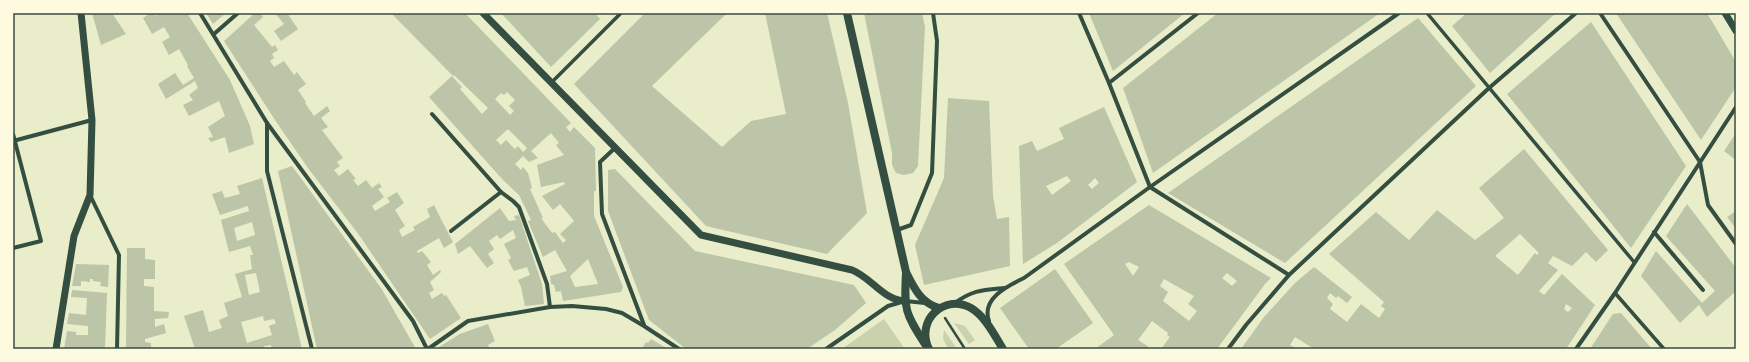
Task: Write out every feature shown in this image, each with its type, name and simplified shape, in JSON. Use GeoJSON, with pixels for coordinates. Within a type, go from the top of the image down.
{"type":"FeatureCollection","features":[{"type":"Feature","properties":{"kind":"main road"},"geometry":{"type":"LineString","coordinates":[[847,13],[906,272],[905,301],[908,315],[929,349]]}},
{"type":"Feature","properties":{"kind":"main road"},"geometry":{"type":"LineString","coordinates":[[906,272],[919,296],[930,304],[939,308]]}},
{"type":"Feature","properties":{"kind":"main road"},"geometry":{"type":"LineString","coordinates":[[929,349],[925,329],[928,320],[939,308],[954,304],[964,305],[973,309],[980,315],[1003,349]]}},
{"type":"Feature","properties":{"kind":"street"},"geometry":{"type":"LineString","coordinates":[[56,349],[74,236],[90,195],[92,120],[81,13]]}},
{"type":"Feature","properties":{"kind":"street"},"geometry":{"type":"LineString","coordinates":[[200,13],[267,123],[413,321],[428,349],[468,321],[550,307],[578,306],[606,309],[622,313],[679,349]]}},
{"type":"Feature","properties":{"kind":"street"},"geometry":{"type":"LineString","coordinates":[[214,34],[238,13]]}},
{"type":"Feature","properties":{"kind":"street"},"geometry":{"type":"LineString","coordinates":[[483,13],[701,235],[852,270],[868,278],[894,300],[930,304]]}},
{"type":"Feature","properties":{"kind":"street"},"geometry":{"type":"LineString","coordinates":[[551,83],[621,13]]}},
{"type":"Feature","properties":{"kind":"street"},"geometry":{"type":"LineString","coordinates":[[897,230],[911,225],[932,173],[937,41],[934,13]]}},
{"type":"Feature","properties":{"kind":"street"},"geometry":{"type":"LineString","coordinates":[[1079,13],[1110,83],[1150,187],[1289,275]]}},
{"type":"Feature","properties":{"kind":"street"},"geometry":{"type":"LineString","coordinates":[[1110,83],[1198,13]]}},
{"type":"Feature","properties":{"kind":"street"},"geometry":{"type":"LineString","coordinates":[[992,333],[987,316],[987,308],[992,300],[1004,288],[1024,278],[1150,187],[1399,13]]}},
{"type":"Feature","properties":{"kind":"street"},"geometry":{"type":"LineString","coordinates":[[1427,13],[1634,262]]}},
{"type":"Feature","properties":{"kind":"street"},"geometry":{"type":"LineString","coordinates":[[1228,349],[1246,325],[1289,275],[1489,88],[1576,13]]}},
{"type":"Feature","properties":{"kind":"street"},"geometry":{"type":"LineString","coordinates":[[1600,13],[1700,162],[1708,204],[1736,244]]}},
{"type":"Feature","properties":{"kind":"street"},"geometry":{"type":"LineString","coordinates":[[1725,13],[1736,31]]}},
{"type":"Feature","properties":{"kind":"street"},"geometry":{"type":"LineString","coordinates":[[1576,349],[1615,293],[1736,107]]}},
{"type":"Feature","properties":{"kind":"street"},"geometry":{"type":"LineString","coordinates":[[432,114],[501,192],[519,207],[546,284],[550,307]]}},
{"type":"Feature","properties":{"kind":"street"},"geometry":{"type":"LineString","coordinates":[[14,140],[92,120]]}},
{"type":"Feature","properties":{"kind":"street"},"geometry":{"type":"LineString","coordinates":[[267,123],[268,172],[312,349]]}},
{"type":"Feature","properties":{"kind":"street"},"geometry":{"type":"LineString","coordinates":[[13,134],[42,241],[13,248]]}},
{"type":"Feature","properties":{"kind":"street"},"geometry":{"type":"LineString","coordinates":[[616,147],[600,162],[602,214],[644,326]]}},
{"type":"Feature","properties":{"kind":"street"},"geometry":{"type":"LineString","coordinates":[[450,231],[501,192]]}},
{"type":"Feature","properties":{"kind":"street"},"geometry":{"type":"LineString","coordinates":[[90,195],[118,255],[117,349]]}},
{"type":"Feature","properties":{"kind":"street"},"geometry":{"type":"LineString","coordinates":[[1654,232],[1704,290]]}},
{"type":"Feature","properties":{"kind":"street"},"geometry":{"type":"LineString","coordinates":[[954,304],[967,294],[982,290],[1004,288]]}},
{"type":"Feature","properties":{"kind":"street"},"geometry":{"type":"LineString","coordinates":[[1615,293],[1664,349]]}},
{"type":"Feature","properties":{"kind":"street"},"geometry":{"type":"LineString","coordinates":[[826,349],[883,309],[905,301]]}},
{"type":"Feature","properties":{"kind":"path"},"geometry":{"type":"LineString","coordinates":[[945,318],[965,349]]}},
{"type":"Feature","properties":{"kind":"green space"},"geometry":{"type":"Polygon","coordinates":[[[884,319],[905,349],[842,349],[884,319]]]}},
{"type":"Feature","properties":{"kind":"green space"},"geometry":{"type":"Polygon","coordinates":[[[954,323],[965,326],[975,340],[969,344],[954,323]]]}},
{"type":"Feature","properties":{"kind":"green space"},"geometry":{"type":"Polygon","coordinates":[[[944,330],[957,349],[948,349],[943,338],[944,330]]]}},
{"type":"Feature","properties":{"kind":"building"},"geometry":{"type":"Polygon","coordinates":[[[92,13],[112,13],[126,34],[101,45],[92,13]]]}},
{"type":"Feature","properties":{"kind":"building"},"geometry":{"type":"Polygon","coordinates":[[[151,13],[155,13],[156,16],[160,13],[187,13],[230,80],[250,126],[254,144],[229,153],[225,137],[211,142],[208,138],[213,137],[208,127],[225,116],[219,101],[189,116],[183,105],[193,100],[189,95],[198,88],[195,81],[166,99],[158,84],[175,73],[183,85],[194,78],[179,49],[169,55],[162,42],[170,37],[164,27],[152,34],[143,18],[151,13]]]}},
{"type":"Feature","properties":{"kind":"building"},"geometry":{"type":"Polygon","coordinates":[[[206,13],[226,13],[213,24],[206,13]]]}},
{"type":"Feature","properties":{"kind":"building"},"geometry":{"type":"Polygon","coordinates":[[[255,13],[260,13],[263,17],[254,25],[272,47],[275,45],[278,50],[272,54],[274,58],[270,61],[274,67],[284,61],[294,75],[297,72],[306,84],[298,90],[314,116],[327,106],[330,111],[321,118],[328,127],[322,130],[343,158],[337,162],[340,166],[334,170],[339,176],[348,169],[356,179],[353,180],[358,186],[366,180],[372,188],[379,183],[382,187],[378,189],[384,197],[372,206],[375,211],[390,202],[387,198],[397,192],[404,203],[395,210],[405,226],[399,230],[402,237],[415,230],[413,227],[430,217],[427,209],[434,205],[453,242],[444,248],[439,238],[417,251],[418,253],[422,251],[431,262],[427,265],[433,275],[440,270],[441,272],[430,282],[434,290],[429,293],[432,299],[442,293],[444,296],[446,295],[461,318],[430,339],[359,235],[308,168],[224,41],[255,13]]]}},
{"type":"Feature","properties":{"kind":"building"},"geometry":{"type":"Polygon","coordinates":[[[275,13],[287,13],[298,29],[281,41],[274,31],[284,24],[275,13]]]}},
{"type":"Feature","properties":{"kind":"building"},"geometry":{"type":"Polygon","coordinates":[[[395,13],[465,13],[571,123],[566,127],[570,132],[574,127],[595,148],[596,191],[594,191],[594,216],[623,287],[621,292],[563,301],[561,291],[556,292],[554,285],[551,284],[550,276],[567,271],[555,250],[543,257],[528,221],[531,220],[519,195],[502,179],[429,97],[452,76],[462,87],[460,89],[482,114],[488,108],[454,75],[453,76],[393,15],[395,13]],[[507,92],[504,95],[501,93],[495,99],[510,115],[514,111],[509,106],[515,100],[507,92]],[[508,129],[496,140],[501,145],[506,140],[515,149],[518,146],[523,152],[527,148],[508,129]],[[551,133],[531,151],[538,158],[529,162],[523,156],[515,164],[521,170],[523,167],[528,173],[532,188],[530,189],[543,218],[541,218],[552,233],[555,232],[563,243],[566,240],[560,234],[574,221],[560,204],[553,210],[542,196],[565,184],[564,182],[541,187],[537,165],[564,155],[556,145],[559,143],[551,133]],[[588,259],[570,276],[575,287],[598,284],[588,259]]]}},
{"type":"Feature","properties":{"kind":"building"},"geometry":{"type":"Polygon","coordinates":[[[501,13],[595,13],[600,19],[551,67],[501,13]]]}},
{"type":"Feature","properties":{"kind":"building"},"geometry":{"type":"Polygon","coordinates":[[[645,13],[727,13],[652,86],[722,147],[751,121],[786,114],[765,13],[827,13],[848,103],[867,213],[827,254],[706,226],[574,84],[645,13]]]}},
{"type":"Feature","properties":{"kind":"building"},"geometry":{"type":"Polygon","coordinates":[[[864,13],[922,13],[925,27],[918,166],[913,173],[904,175],[896,173],[892,165],[892,153],[864,13]]]}},
{"type":"Feature","properties":{"kind":"building"},"geometry":{"type":"Polygon","coordinates":[[[1089,13],[1185,13],[1113,71],[1089,13]]]}},
{"type":"Feature","properties":{"kind":"building"},"geometry":{"type":"Polygon","coordinates":[[[1218,13],[1380,13],[1153,173],[1123,88],[1218,13]]]}},
{"type":"Feature","properties":{"kind":"building"},"geometry":{"type":"Polygon","coordinates":[[[1467,13],[1556,13],[1490,73],[1452,26],[1467,13]]]}},
{"type":"Feature","properties":{"kind":"building"},"geometry":{"type":"Polygon","coordinates":[[[1616,13],[1707,13],[1736,62],[1736,87],[1701,140],[1616,13]]]}},
{"type":"Feature","properties":{"kind":"building"},"geometry":{"type":"Polygon","coordinates":[[[1418,18],[1476,86],[1285,263],[1168,193],[1418,18]]]}},
{"type":"Feature","properties":{"kind":"building"},"geometry":{"type":"Polygon","coordinates":[[[1591,22],[1686,166],[1631,248],[1507,94],[1591,22]]]}},
{"type":"Feature","properties":{"kind":"building"},"geometry":{"type":"Polygon","coordinates":[[[948,98],[989,101],[993,196],[997,219],[1009,217],[1010,266],[924,285],[915,245],[944,178],[948,98]]]}},
{"type":"Feature","properties":{"kind":"building"},"geometry":{"type":"Polygon","coordinates":[[[1104,107],[1137,182],[1057,243],[1023,264],[1019,146],[1032,141],[1037,151],[1064,139],[1059,128],[1104,107]],[[1067,176],[1046,186],[1052,195],[1071,181],[1067,176]],[[1095,178],[1088,185],[1092,189],[1099,183],[1095,178]]]}},
{"type":"Feature","properties":{"kind":"building"},"geometry":{"type":"Polygon","coordinates":[[[1736,133],[1736,160],[1724,151],[1736,133]]]}},
{"type":"Feature","properties":{"kind":"building"},"geometry":{"type":"Polygon","coordinates":[[[1524,149],[1608,250],[1596,262],[1586,252],[1572,266],[1553,256],[1548,263],[1558,270],[1539,291],[1544,295],[1562,274],[1595,305],[1566,349],[1314,349],[1295,337],[1290,345],[1297,349],[1241,349],[1264,317],[1295,283],[1314,267],[1352,297],[1347,303],[1338,296],[1336,298],[1330,293],[1327,298],[1333,304],[1330,309],[1347,322],[1361,304],[1379,318],[1385,309],[1381,306],[1384,302],[1329,254],[1376,212],[1409,240],[1437,210],[1475,240],[1504,218],[1479,188],[1524,149]],[[1520,234],[1495,256],[1518,275],[1535,253],[1537,255],[1539,253],[1520,234]],[[1566,304],[1564,309],[1568,312],[1572,308],[1566,304]]]}},
{"type":"Feature","properties":{"kind":"building"},"geometry":{"type":"Polygon","coordinates":[[[292,166],[381,288],[416,349],[317,349],[278,171],[292,166]]]}},
{"type":"Feature","properties":{"kind":"building"},"geometry":{"type":"Polygon","coordinates":[[[615,169],[695,251],[854,285],[866,303],[835,330],[807,349],[686,349],[649,320],[608,211],[608,170],[615,169]]]}},
{"type":"Feature","properties":{"kind":"building"},"geometry":{"type":"Polygon","coordinates":[[[262,178],[302,349],[272,349],[271,345],[264,346],[265,349],[195,349],[184,316],[203,310],[209,332],[222,328],[219,320],[228,316],[224,303],[242,297],[235,274],[252,269],[250,255],[253,255],[250,246],[229,252],[221,220],[249,211],[248,206],[220,215],[212,194],[222,191],[225,198],[240,194],[237,186],[262,178]],[[252,222],[234,228],[237,241],[255,235],[252,222]],[[256,273],[245,275],[249,295],[260,292],[256,273]],[[263,316],[241,322],[247,343],[272,335],[269,326],[276,323],[274,319],[264,321],[263,316]]]}},
{"type":"Feature","properties":{"kind":"building"},"geometry":{"type":"Polygon","coordinates":[[[1687,204],[1736,268],[1736,291],[1707,317],[1699,305],[1680,323],[1641,276],[1656,251],[1702,303],[1715,291],[1666,236],[1687,204]]]}},
{"type":"Feature","properties":{"kind":"building"},"geometry":{"type":"Polygon","coordinates":[[[1149,205],[1271,278],[1217,349],[1161,349],[1170,337],[1167,335],[1168,333],[1152,321],[1138,340],[1152,349],[1095,349],[1114,335],[1064,264],[1149,205]],[[1129,262],[1125,264],[1133,276],[1139,267],[1129,262]],[[1227,273],[1222,278],[1232,286],[1237,281],[1227,273]],[[1164,279],[1160,286],[1168,292],[1163,301],[1189,321],[1197,311],[1188,304],[1194,296],[1164,279]]]}},
{"type":"Feature","properties":{"kind":"building"},"geometry":{"type":"Polygon","coordinates":[[[500,208],[509,221],[516,220],[514,216],[519,215],[542,284],[544,304],[525,306],[518,280],[530,275],[527,267],[514,271],[508,260],[511,258],[504,244],[516,238],[513,230],[500,239],[497,235],[489,241],[494,249],[488,254],[494,263],[487,268],[470,246],[458,254],[455,244],[500,208]]]}},
{"type":"Feature","properties":{"kind":"building"},"geometry":{"type":"Polygon","coordinates":[[[1736,211],[1736,229],[1727,217],[1736,211]]]}},
{"type":"Feature","properties":{"kind":"building"},"geometry":{"type":"Polygon","coordinates":[[[127,248],[145,248],[145,259],[155,260],[155,279],[144,279],[144,286],[154,287],[154,311],[169,312],[168,318],[155,319],[155,327],[164,324],[166,333],[145,339],[145,342],[151,343],[151,349],[126,349],[127,248]]]}},
{"type":"Feature","properties":{"kind":"building"},"geometry":{"type":"Polygon","coordinates":[[[76,264],[109,265],[108,287],[100,286],[101,282],[93,281],[93,279],[90,279],[90,282],[81,281],[81,286],[72,286],[76,264]]]}},
{"type":"Feature","properties":{"kind":"building"},"geometry":{"type":"Polygon","coordinates":[[[1055,269],[1093,323],[1056,349],[1029,349],[1000,308],[1055,269]]]}},
{"type":"Feature","properties":{"kind":"building"},"geometry":{"type":"Polygon","coordinates":[[[72,290],[107,293],[105,349],[64,349],[67,331],[76,332],[76,335],[88,335],[88,326],[67,324],[69,313],[86,315],[87,298],[71,297],[72,290]]]}},
{"type":"Feature","properties":{"kind":"building"},"geometry":{"type":"Polygon","coordinates":[[[1621,313],[1652,349],[1590,349],[1613,314],[1621,313]]]}},
{"type":"Feature","properties":{"kind":"building"},"geometry":{"type":"Polygon","coordinates":[[[488,324],[495,341],[488,345],[490,349],[436,349],[460,334],[488,324]]]}},
{"type":"Feature","properties":{"kind":"building"},"geometry":{"type":"Polygon","coordinates":[[[651,339],[668,349],[642,349],[646,342],[648,343],[651,339]]]}}]}
